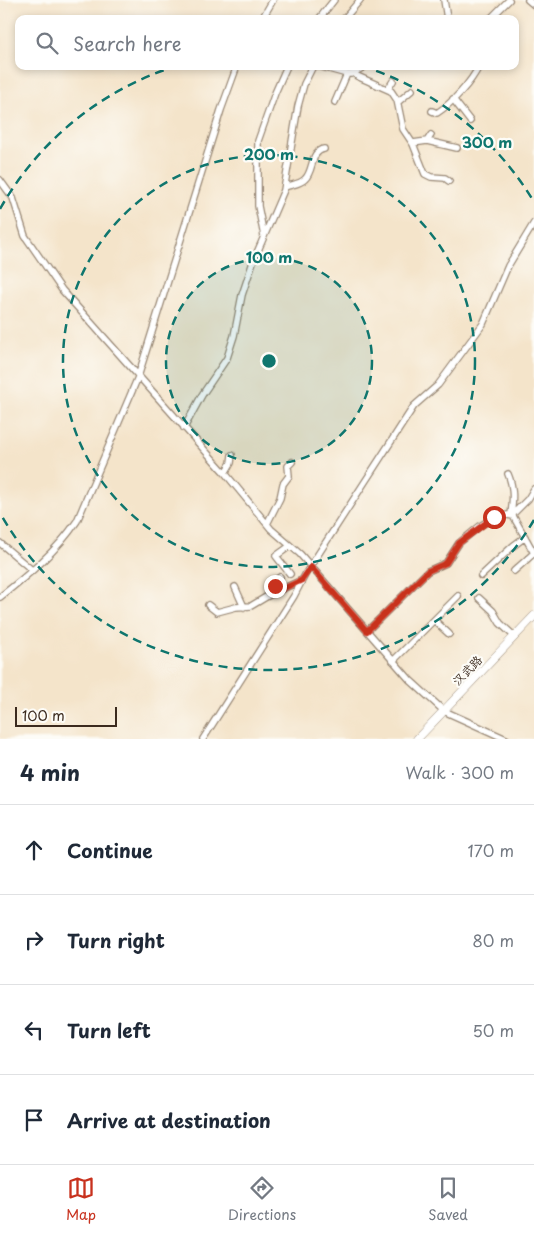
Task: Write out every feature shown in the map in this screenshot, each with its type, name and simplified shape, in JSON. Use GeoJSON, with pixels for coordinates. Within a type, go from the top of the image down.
{"type":"FeatureCollection","features":[{"type":"Feature","properties":{"kind":"main road","name":"汉武路"},"geometry":{"type":"LineString","coordinates":[[417,739],[534,616]]}},
{"type":"Feature","properties":{"kind":"street"},"geometry":{"type":"LineString","coordinates":[[264,15],[273,0]]}},
{"type":"Feature","properties":{"kind":"street"},"geometry":{"type":"LineString","coordinates":[[321,15],[334,0]]}},
{"type":"Feature","properties":{"kind":"street"},"geometry":{"type":"LineString","coordinates":[[347,15],[360,0]]}},
{"type":"Feature","properties":{"kind":"street"},"geometry":{"type":"LineString","coordinates":[[444,0],[446,15]]}},
{"type":"Feature","properties":{"kind":"street"},"geometry":{"type":"LineString","coordinates":[[494,15],[509,0]]}},
{"type":"Feature","properties":{"kind":"street"},"geometry":{"type":"LineString","coordinates":[[528,0],[534,5]]}},
{"type":"Feature","properties":{"kind":"street"},"geometry":{"type":"LineString","coordinates":[[0,597],[66,538],[77,521],[138,376],[221,110],[236,70]]}},
{"type":"Feature","properties":{"kind":"street"},"geometry":{"type":"LineString","coordinates":[[264,236],[258,206],[258,141],[285,70]]}},
{"type":"Feature","properties":{"kind":"street"},"geometry":{"type":"LineString","coordinates":[[184,428],[202,395],[227,358],[234,336],[242,295],[285,187],[298,106],[304,84],[311,70]]}},
{"type":"Feature","properties":{"kind":"street"},"geometry":{"type":"LineString","coordinates":[[332,70],[346,74],[358,70]]}},
{"type":"Feature","properties":{"kind":"street"},"geometry":{"type":"LineString","coordinates":[[432,111],[439,112],[472,80],[477,70]]}},
{"type":"Feature","properties":{"kind":"street"},"geometry":{"type":"LineString","coordinates":[[354,72],[357,76],[393,93],[398,102],[402,125],[413,143],[426,174],[431,177],[449,180]]}},
{"type":"Feature","properties":{"kind":"street"},"geometry":{"type":"LineString","coordinates":[[335,102],[346,74]]}},
{"type":"Feature","properties":{"kind":"street"},"geometry":{"type":"LineString","coordinates":[[388,89],[393,81]]}},
{"type":"Feature","properties":{"kind":"street"},"geometry":{"type":"LineString","coordinates":[[398,102],[412,90]]}},
{"type":"Feature","properties":{"kind":"street"},"geometry":{"type":"LineString","coordinates":[[453,99],[470,121]]}},
{"type":"Feature","properties":{"kind":"street"},"geometry":{"type":"LineString","coordinates":[[427,141],[431,135]]}},
{"type":"Feature","properties":{"kind":"street"},"geometry":{"type":"LineString","coordinates":[[413,143],[427,141],[457,148]]}},
{"type":"Feature","properties":{"kind":"street"},"geometry":{"type":"LineString","coordinates":[[285,187],[304,180],[312,167],[314,154],[324,149]]}},
{"type":"Feature","properties":{"kind":"street"},"geometry":{"type":"LineString","coordinates":[[0,180],[13,198],[25,236],[50,275],[225,473],[267,524],[311,567],[428,698],[444,711],[506,739]]}},
{"type":"Feature","properties":{"kind":"street"},"geometry":{"type":"LineString","coordinates":[[203,739],[414,406],[438,385],[483,324],[508,266],[534,223]]}},
{"type":"Feature","properties":{"kind":"street"},"geometry":{"type":"LineString","coordinates":[[225,473],[231,463],[232,455]]}},
{"type":"Feature","properties":{"kind":"street"},"geometry":{"type":"LineString","coordinates":[[267,524],[280,498],[283,484],[289,476],[288,466],[292,462]]}},
{"type":"Feature","properties":{"kind":"street"},"geometry":{"type":"LineString","coordinates":[[508,474],[513,491],[512,515],[525,538],[532,545],[534,553],[514,571]]}},
{"type":"Feature","properties":{"kind":"street"},"geometry":{"type":"LineString","coordinates":[[367,631],[428,571],[446,563],[456,546],[494,517],[512,515],[528,500],[534,489]]}},
{"type":"Feature","properties":{"kind":"street"},"geometry":{"type":"LineString","coordinates":[[482,576],[513,546],[525,538]]}},
{"type":"Feature","properties":{"kind":"street"},"geometry":{"type":"LineString","coordinates":[[0,543],[32,570]]}},
{"type":"Feature","properties":{"kind":"street"},"geometry":{"type":"LineString","coordinates":[[290,546],[276,556],[290,574]]}},
{"type":"Feature","properties":{"kind":"street"},"geometry":{"type":"LineString","coordinates":[[276,592],[276,580],[280,578]]}},
{"type":"Feature","properties":{"kind":"street"},"geometry":{"type":"LineString","coordinates":[[208,605],[217,612],[236,607],[251,606],[302,580]]}},
{"type":"Feature","properties":{"kind":"street"},"geometry":{"type":"LineString","coordinates":[[235,587],[244,607]]}},
{"type":"Feature","properties":{"kind":"street"},"geometry":{"type":"LineString","coordinates":[[393,661],[458,596]]}},
{"type":"Feature","properties":{"kind":"street"},"geometry":{"type":"LineString","coordinates":[[479,598],[514,636]]}},
{"type":"Feature","properties":{"kind":"street"},"geometry":{"type":"LineString","coordinates":[[434,620],[449,634]]}},
{"type":"Feature","properties":{"kind":"route"},"geometry":{"type":"LineString","coordinates":[[275,586],[276,592],[302,580],[311,567],[367,631],[428,571],[443,566],[459,543],[494,517]]}}]}
